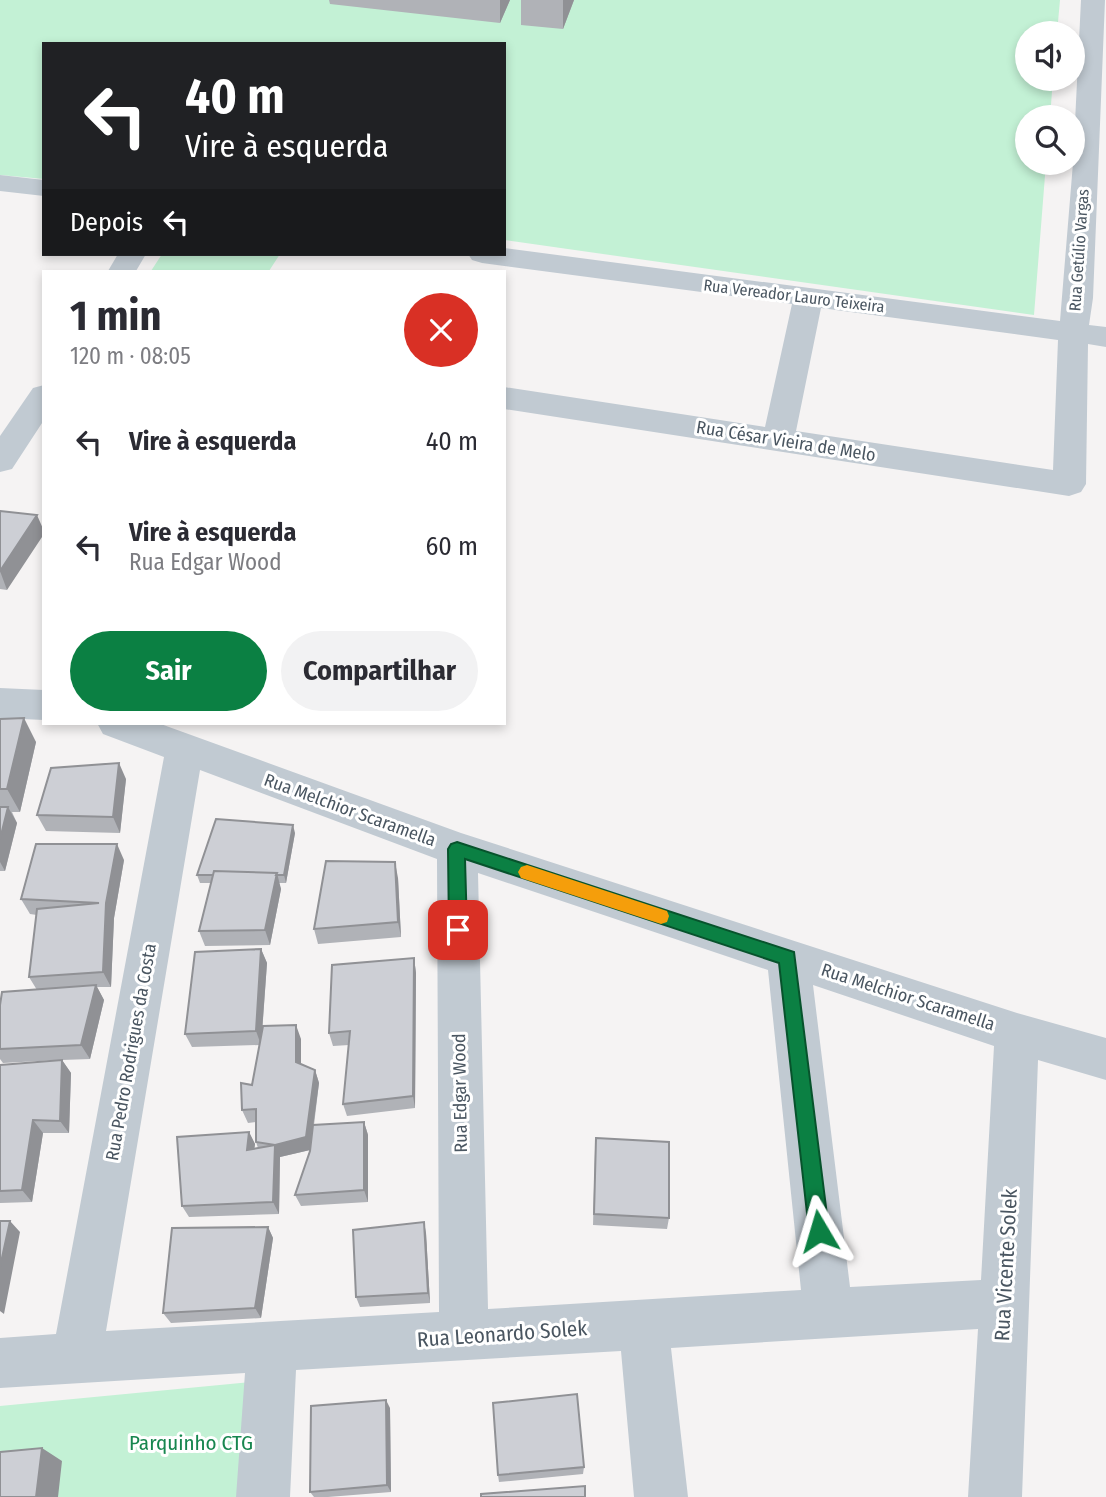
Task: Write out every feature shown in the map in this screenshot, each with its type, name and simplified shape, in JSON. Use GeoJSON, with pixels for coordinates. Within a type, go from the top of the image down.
{"type":"FeatureCollection","features":[{"type":"Feature","properties":{"kind":"street","name":"Rua Getúlio Vargas"},"geometry":{"type":"LineString","coordinates":[[1069,484],[1073,333],[1078,298],[1093,0]]}},
{"type":"Feature","properties":{"kind":"street"},"geometry":{"type":"LineString","coordinates":[[0,183],[42,188]]}},
{"type":"Feature","properties":{"kind":"street","name":"Rua Vereador Lauro Teixeira"},"geometry":{"type":"LineString","coordinates":[[497,256],[1106,337]]}},
{"type":"Feature","properties":{"kind":"street"},"geometry":{"type":"LineString","coordinates":[[778,440],[808,298]]}},
{"type":"Feature","properties":{"kind":"street","name":"Rua César Vieira de Melo"},"geometry":{"type":"LineString","coordinates":[[506,398],[1069,484]]}},
{"type":"Feature","properties":{"kind":"street"},"geometry":{"type":"LineString","coordinates":[[0,409],[38,404]]}},
{"type":"Feature","properties":{"kind":"street"},"geometry":{"type":"LineString","coordinates":[[0,461],[38,404]]}},
{"type":"Feature","properties":{"kind":"street"},"geometry":{"type":"LineString","coordinates":[[0,703],[42,705]]}},
{"type":"Feature","properties":{"kind":"street","name":"Rua Melchior Scaramella"},"geometry":{"type":"LineString","coordinates":[[122,725],[457,849],[1017,1033],[1106,1059]]}},
{"type":"Feature","properties":{"kind":"street","name":"Rua Pedro Rodrigues da Costa"},"geometry":{"type":"LineString","coordinates":[[77,1356],[185,748]]}},
{"type":"Feature","properties":{"kind":"street","name":"Rua Edgar Wood"},"geometry":{"type":"LineString","coordinates":[[457,849],[464,1336]]}},
{"type":"Feature","properties":{"kind":"street"},"geometry":{"type":"LineString","coordinates":[[788,958],[828,1313]]}},
{"type":"Feature","properties":{"kind":"street","name":"Rua Vicente Solek"},"geometry":{"type":"LineString","coordinates":[[995,1497],[1017,1033]]}},
{"type":"Feature","properties":{"kind":"street","name":"Rua Leonardo Solek"},"geometry":{"type":"LineString","coordinates":[[0,1363],[77,1356],[272,1349],[1004,1303]]}},
{"type":"Feature","properties":{"kind":"street"},"geometry":{"type":"LineString","coordinates":[[644,1325],[661,1497]]}},
{"type":"Feature","properties":{"kind":"street"},"geometry":{"type":"LineString","coordinates":[[263,1497],[272,1349]]}},
{"type":"Feature","properties":{"kind":"green space"},"geometry":{"type":"Polygon","coordinates":[[[0,0],[1060,0],[1058,21],[1015,21],[1015,91],[1052,91],[1051,105],[1015,105],[1015,175],[1045,175],[1034,315],[506,240],[506,42],[42,42],[42,179],[0,175],[0,0]]]}},
{"type":"Feature","properties":{"kind":"green space"},"geometry":{"type":"Polygon","coordinates":[[[161,256],[279,256],[270,270],[152,270],[161,256]]]}},
{"type":"Feature","properties":{"kind":"green space","name":"Parquinho CTG"},"geometry":{"type":"Polygon","coordinates":[[[251,1382],[244,1497],[0,1497],[0,1406],[251,1382]]]}},
{"type":"Feature","properties":{"kind":"building"},"geometry":{"type":"Polygon","coordinates":[[[0,511],[37,515],[0,571],[0,511]]]}},
{"type":"Feature","properties":{"kind":"building"},"geometry":{"type":"Polygon","coordinates":[[[24,718],[7,789],[0,789],[0,719],[24,718]]]}},
{"type":"Feature","properties":{"kind":"building"},"geometry":{"type":"Polygon","coordinates":[[[119,763],[113,817],[37,815],[51,768],[119,763]]]}},
{"type":"Feature","properties":{"kind":"building"},"geometry":{"type":"Polygon","coordinates":[[[0,807],[8,807],[0,839],[0,807]]]}},
{"type":"Feature","properties":{"kind":"building"},"geometry":{"type":"Polygon","coordinates":[[[216,819],[293,825],[284,875],[214,871],[213,875],[197,875],[216,819]]]}},
{"type":"Feature","properties":{"kind":"building"},"geometry":{"type":"Polygon","coordinates":[[[36,844],[117,844],[106,903],[103,972],[29,977],[37,909],[99,903],[21,899],[36,844]]]}},
{"type":"Feature","properties":{"kind":"building"},"geometry":{"type":"Polygon","coordinates":[[[326,861],[395,862],[398,922],[314,929],[326,861]]]}},
{"type":"Feature","properties":{"kind":"building"},"geometry":{"type":"Polygon","coordinates":[[[214,871],[277,873],[265,930],[199,931],[214,871]]]}},
{"type":"Feature","properties":{"kind":"building"},"geometry":{"type":"Polygon","coordinates":[[[261,949],[256,1031],[185,1034],[195,952],[261,949]]]}},
{"type":"Feature","properties":{"kind":"building"},"geometry":{"type":"Polygon","coordinates":[[[414,958],[413,1096],[343,1104],[350,1031],[329,1033],[332,965],[414,958]]]}},
{"type":"Feature","properties":{"kind":"building"},"geometry":{"type":"Polygon","coordinates":[[[96,985],[81,1045],[0,1049],[2,992],[96,985]]]}},
{"type":"Feature","properties":{"kind":"building"},"geometry":{"type":"Polygon","coordinates":[[[296,1025],[296,1062],[315,1070],[306,1137],[275,1145],[256,1142],[256,1109],[242,1110],[241,1083],[252,1085],[263,1026],[296,1025]]]}},
{"type":"Feature","properties":{"kind":"building"},"geometry":{"type":"Polygon","coordinates":[[[62,1060],[60,1121],[33,1120],[22,1190],[0,1191],[0,1065],[62,1060]]]}},
{"type":"Feature","properties":{"kind":"building"},"geometry":{"type":"Polygon","coordinates":[[[364,1122],[364,1190],[295,1195],[310,1151],[313,1125],[364,1122]]]}},
{"type":"Feature","properties":{"kind":"building"},"geometry":{"type":"Polygon","coordinates":[[[249,1132],[247,1150],[275,1145],[273,1202],[182,1206],[177,1137],[249,1132]]]}},
{"type":"Feature","properties":{"kind":"building"},"geometry":{"type":"Polygon","coordinates":[[[596,1138],[669,1142],[669,1218],[594,1214],[596,1138]]]}},
{"type":"Feature","properties":{"kind":"building"},"geometry":{"type":"Polygon","coordinates":[[[0,1221],[10,1221],[0,1267],[0,1221]]]}},
{"type":"Feature","properties":{"kind":"building"},"geometry":{"type":"Polygon","coordinates":[[[424,1222],[428,1293],[356,1297],[353,1230],[424,1222]]]}},
{"type":"Feature","properties":{"kind":"building"},"geometry":{"type":"Polygon","coordinates":[[[268,1227],[255,1308],[163,1313],[172,1228],[268,1227]]]}},
{"type":"Feature","properties":{"kind":"building"},"geometry":{"type":"Polygon","coordinates":[[[577,1394],[584,1467],[498,1475],[493,1403],[577,1394]]]}},
{"type":"Feature","properties":{"kind":"building"},"geometry":{"type":"Polygon","coordinates":[[[386,1400],[387,1485],[310,1492],[311,1406],[386,1400]]]}},
{"type":"Feature","properties":{"kind":"building"},"geometry":{"type":"Polygon","coordinates":[[[42,1448],[36,1497],[0,1497],[0,1452],[42,1448]]]}},
{"type":"Feature","properties":{"kind":"building"},"geometry":{"type":"Polygon","coordinates":[[[585,1486],[585,1497],[481,1497],[481,1494],[585,1486]]]}},
{"type":"Feature","properties":{"kind":"slow traffic"},"geometry":{"type":"LineString","coordinates":[[527,872],[661,916]]}},
{"type":"Feature","properties":{"kind":"route"},"geometry":{"type":"LineString","coordinates":[[458,930],[457,849],[788,958],[819,1231]]}}]}
